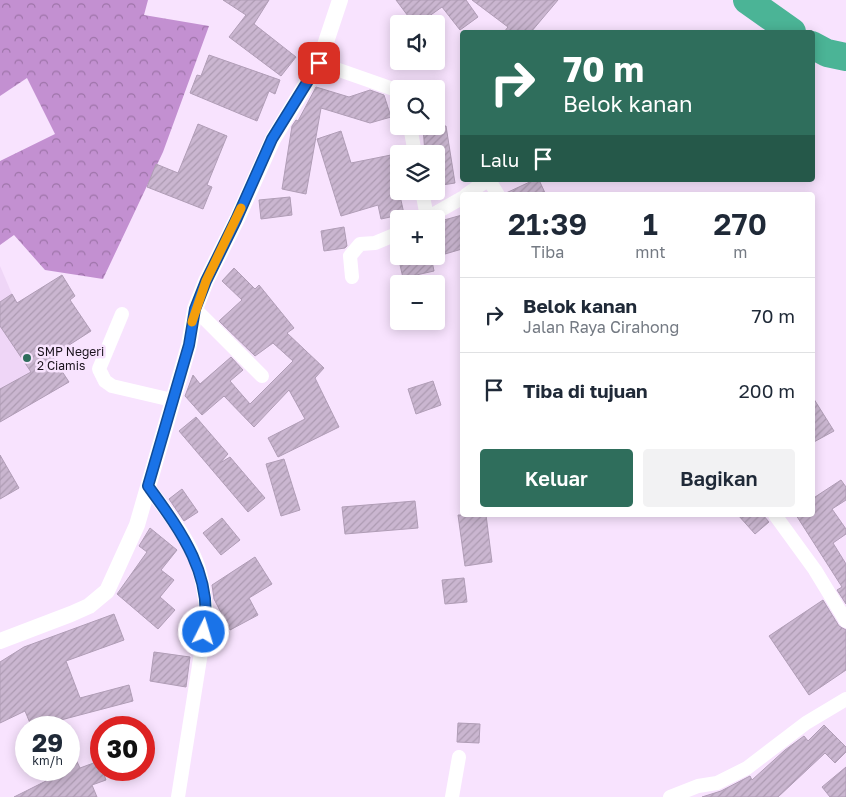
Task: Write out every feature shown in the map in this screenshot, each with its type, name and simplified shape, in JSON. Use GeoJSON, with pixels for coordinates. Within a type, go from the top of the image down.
{"type":"FeatureCollection","features":[{"type":"Feature","properties":{"kind":"street"},"geometry":{"type":"LineString","coordinates":[[0,641],[71,614],[88,606],[107,592],[137,525],[189,345],[195,309],[272,139],[319,63],[340,0]]}},
{"type":"Feature","properties":{"kind":"street"},"geometry":{"type":"LineString","coordinates":[[319,63],[390,88]]}},
{"type":"Feature","properties":{"kind":"street"},"geometry":{"type":"LineString","coordinates":[[470,192],[485,182]]}},
{"type":"Feature","properties":{"kind":"street"},"geometry":{"type":"LineString","coordinates":[[488,182],[496,192]]}},
{"type":"Feature","properties":{"kind":"street"},"geometry":{"type":"LineString","coordinates":[[440,210],[460,199]]}},
{"type":"Feature","properties":{"kind":"street"},"geometry":{"type":"LineString","coordinates":[[352,277],[350,256],[360,244],[375,243],[390,237]]}},
{"type":"Feature","properties":{"kind":"street"},"geometry":{"type":"LineString","coordinates":[[195,309],[262,376]]}},
{"type":"Feature","properties":{"kind":"street"},"geometry":{"type":"LineString","coordinates":[[122,314],[100,369],[101,376],[112,386],[172,400]]}},
{"type":"Feature","properties":{"kind":"street"},"geometry":{"type":"LineString","coordinates":[[148,486],[180,529],[196,559],[203,585],[207,615],[178,797]]}},
{"type":"Feature","properties":{"kind":"street"},"geometry":{"type":"LineString","coordinates":[[776,517],[815,570],[846,621]]}},
{"type":"Feature","properties":{"kind":"street"},"geometry":{"type":"LineString","coordinates":[[670,797],[698,786],[717,783],[747,768],[806,723],[846,700]]}},
{"type":"Feature","properties":{"kind":"street"},"geometry":{"type":"LineString","coordinates":[[452,797],[458,757]]}},
{"type":"Feature","properties":{"kind":"shaded area","name":"SMP Negeri 2 Ciamis"},"geometry":{"type":"Polygon","coordinates":[[[0,266],[12,294],[69,382],[0,422],[0,266]]]}},
{"type":"Feature","properties":{"kind":"green space"},"geometry":{"type":"Polygon","coordinates":[[[0,0],[148,0],[144,15],[209,26],[163,152],[103,279],[45,270],[14,235],[0,245],[0,161],[55,134],[27,78],[0,96],[0,0]]]}},
{"type":"Feature","properties":{"kind":"building"},"geometry":{"type":"Polygon","coordinates":[[[223,0],[269,0],[254,24],[296,57],[281,76],[229,37],[246,15],[223,0]]]}},
{"type":"Feature","properties":{"kind":"building"},"geometry":{"type":"Polygon","coordinates":[[[396,0],[466,0],[478,17],[460,30],[442,7],[431,15],[407,15],[396,0]]]}},
{"type":"Feature","properties":{"kind":"building"},"geometry":{"type":"Polygon","coordinates":[[[472,0],[558,0],[533,30],[506,30],[508,27],[472,0]]]}},
{"type":"Feature","properties":{"kind":"building"},"geometry":{"type":"Polygon","coordinates":[[[209,55],[280,80],[275,94],[269,91],[257,121],[190,93],[197,75],[201,76],[209,55]]]}},
{"type":"Feature","properties":{"kind":"building"},"geometry":{"type":"Polygon","coordinates":[[[316,87],[349,97],[370,90],[384,95],[390,114],[390,117],[370,123],[321,108],[306,194],[282,189],[292,126],[296,120],[298,121],[316,87]]]}},
{"type":"Feature","properties":{"kind":"building"},"geometry":{"type":"Polygon","coordinates":[[[198,124],[227,136],[207,185],[212,187],[203,209],[147,187],[156,164],[178,173],[198,124]]]}},
{"type":"Feature","properties":{"kind":"building"},"geometry":{"type":"Polygon","coordinates":[[[446,126],[455,183],[445,185],[445,145],[424,145],[424,135],[445,135],[446,126]]]}},
{"type":"Feature","properties":{"kind":"building"},"geometry":{"type":"Polygon","coordinates":[[[341,131],[351,163],[390,155],[390,200],[401,200],[403,210],[390,210],[390,217],[381,219],[378,205],[341,216],[317,139],[341,131]]]}},
{"type":"Feature","properties":{"kind":"building"},"geometry":{"type":"Polygon","coordinates":[[[530,182],[540,182],[545,192],[508,192],[530,182]]]}},
{"type":"Feature","properties":{"kind":"building"},"geometry":{"type":"Polygon","coordinates":[[[290,197],[292,215],[261,219],[259,200],[290,197]]]}},
{"type":"Feature","properties":{"kind":"building"},"geometry":{"type":"Polygon","coordinates":[[[460,216],[460,250],[445,254],[445,220],[460,216]]]}},
{"type":"Feature","properties":{"kind":"building"},"geometry":{"type":"Polygon","coordinates":[[[344,227],[347,246],[345,248],[324,251],[321,231],[344,227]]]}},
{"type":"Feature","properties":{"kind":"building"},"geometry":{"type":"Polygon","coordinates":[[[400,265],[433,265],[434,271],[416,275],[402,275],[400,265]]]}},
{"type":"Feature","properties":{"kind":"building"},"geometry":{"type":"Polygon","coordinates":[[[234,268],[255,289],[259,285],[294,328],[287,333],[324,368],[315,378],[339,427],[278,457],[268,438],[305,419],[289,390],[254,427],[224,396],[202,415],[185,396],[193,375],[200,384],[231,357],[243,370],[230,381],[250,404],[293,361],[273,343],[255,356],[219,321],[242,300],[222,281],[234,268]]]}},
{"type":"Feature","properties":{"kind":"building"},"geometry":{"type":"Polygon","coordinates":[[[62,275],[75,296],[70,300],[91,331],[52,356],[69,382],[0,422],[0,389],[31,372],[0,326],[0,302],[12,294],[17,303],[62,275]]]}},
{"type":"Feature","properties":{"kind":"building"},"geometry":{"type":"Polygon","coordinates":[[[433,381],[441,405],[416,414],[408,389],[433,381]]]}},
{"type":"Feature","properties":{"kind":"building"},"geometry":{"type":"Polygon","coordinates":[[[815,401],[834,431],[815,441],[815,401]]]}},
{"type":"Feature","properties":{"kind":"building"},"geometry":{"type":"Polygon","coordinates":[[[196,417],[228,454],[220,463],[230,457],[265,498],[248,512],[179,431],[196,417]]]}},
{"type":"Feature","properties":{"kind":"building"},"geometry":{"type":"Polygon","coordinates":[[[0,455],[19,488],[0,499],[0,455]]]}},
{"type":"Feature","properties":{"kind":"building"},"geometry":{"type":"Polygon","coordinates":[[[284,459],[300,510],[281,516],[266,464],[284,459]]]}},
{"type":"Feature","properties":{"kind":"building"},"geometry":{"type":"Polygon","coordinates":[[[841,480],[846,487],[846,500],[832,509],[846,529],[846,534],[833,543],[846,564],[846,604],[837,590],[842,587],[797,517],[815,517],[815,497],[841,480]]]}},
{"type":"Feature","properties":{"kind":"building"},"geometry":{"type":"Polygon","coordinates":[[[182,489],[198,512],[184,521],[169,499],[182,489]]]}},
{"type":"Feature","properties":{"kind":"building"},"geometry":{"type":"Polygon","coordinates":[[[415,501],[418,528],[345,534],[342,507],[415,501]]]}},
{"type":"Feature","properties":{"kind":"building"},"geometry":{"type":"Polygon","coordinates":[[[458,515],[460,517],[486,517],[492,562],[465,566],[458,515]]]}},
{"type":"Feature","properties":{"kind":"building"},"geometry":{"type":"Polygon","coordinates":[[[740,517],[765,517],[769,522],[755,534],[740,517]]]}},
{"type":"Feature","properties":{"kind":"building"},"geometry":{"type":"Polygon","coordinates":[[[222,518],[240,540],[221,555],[203,533],[222,518]]]}},
{"type":"Feature","properties":{"kind":"building"},"geometry":{"type":"Polygon","coordinates":[[[150,528],[177,550],[161,570],[174,580],[160,597],[175,610],[158,629],[117,594],[147,552],[139,546],[150,528]]]}},
{"type":"Feature","properties":{"kind":"building"},"geometry":{"type":"Polygon","coordinates":[[[255,557],[272,584],[249,598],[258,615],[230,630],[214,599],[212,585],[255,557]]]}},
{"type":"Feature","properties":{"kind":"building"},"geometry":{"type":"Polygon","coordinates":[[[464,578],[467,602],[445,604],[442,580],[464,578]]]}},
{"type":"Feature","properties":{"kind":"building"},"geometry":{"type":"Polygon","coordinates":[[[823,600],[839,626],[846,630],[846,670],[809,695],[769,636],[823,600]]]}},
{"type":"Feature","properties":{"kind":"building"},"geometry":{"type":"Polygon","coordinates":[[[114,614],[124,640],[66,661],[80,698],[129,685],[133,701],[76,716],[27,716],[25,711],[0,723],[0,662],[24,647],[114,614]]]}},
{"type":"Feature","properties":{"kind":"building"},"geometry":{"type":"Polygon","coordinates":[[[154,652],[190,657],[186,687],[150,681],[154,652]]]}},
{"type":"Feature","properties":{"kind":"building"},"geometry":{"type":"Polygon","coordinates":[[[458,723],[480,724],[479,743],[457,742],[458,723]]]}},
{"type":"Feature","properties":{"kind":"building"},"geometry":{"type":"Polygon","coordinates":[[[824,725],[846,747],[846,752],[835,763],[825,753],[778,797],[702,797],[721,791],[750,776],[752,780],[785,750],[804,736],[808,741],[824,725]]]}},
{"type":"Feature","properties":{"kind":"building"},"geometry":{"type":"Polygon","coordinates":[[[90,764],[90,781],[103,781],[92,785],[97,797],[14,797],[46,781],[80,781],[80,768],[90,764]]]}},
{"type":"Feature","properties":{"kind":"building"},"geometry":{"type":"Polygon","coordinates":[[[846,767],[846,797],[830,797],[822,787],[846,767]]]}},
{"type":"Feature","properties":{"kind":"waterway"},"geometry":{"type":"LineString","coordinates":[[747,0],[789,30]]}},
{"type":"Feature","properties":{"kind":"waterway"},"geometry":{"type":"LineString","coordinates":[[815,47],[827,53],[846,57]]}},
{"type":"Feature","properties":{"kind":"slow traffic"},"geometry":{"type":"LineString","coordinates":[[192,322],[206,281],[241,208]]}},
{"type":"Feature","properties":{"kind":"place","name":"SMP Negeri 2 Ciamis"},"geometry":{"type":"Point","coordinates":[27,358]}},
{"type":"Feature","properties":{"kind":"route"},"geometry":{"type":"LineString","coordinates":[[204,632],[207,615],[203,585],[196,559],[180,529],[148,486],[189,345],[195,309],[206,281],[272,139],[319,63]]}}]}
